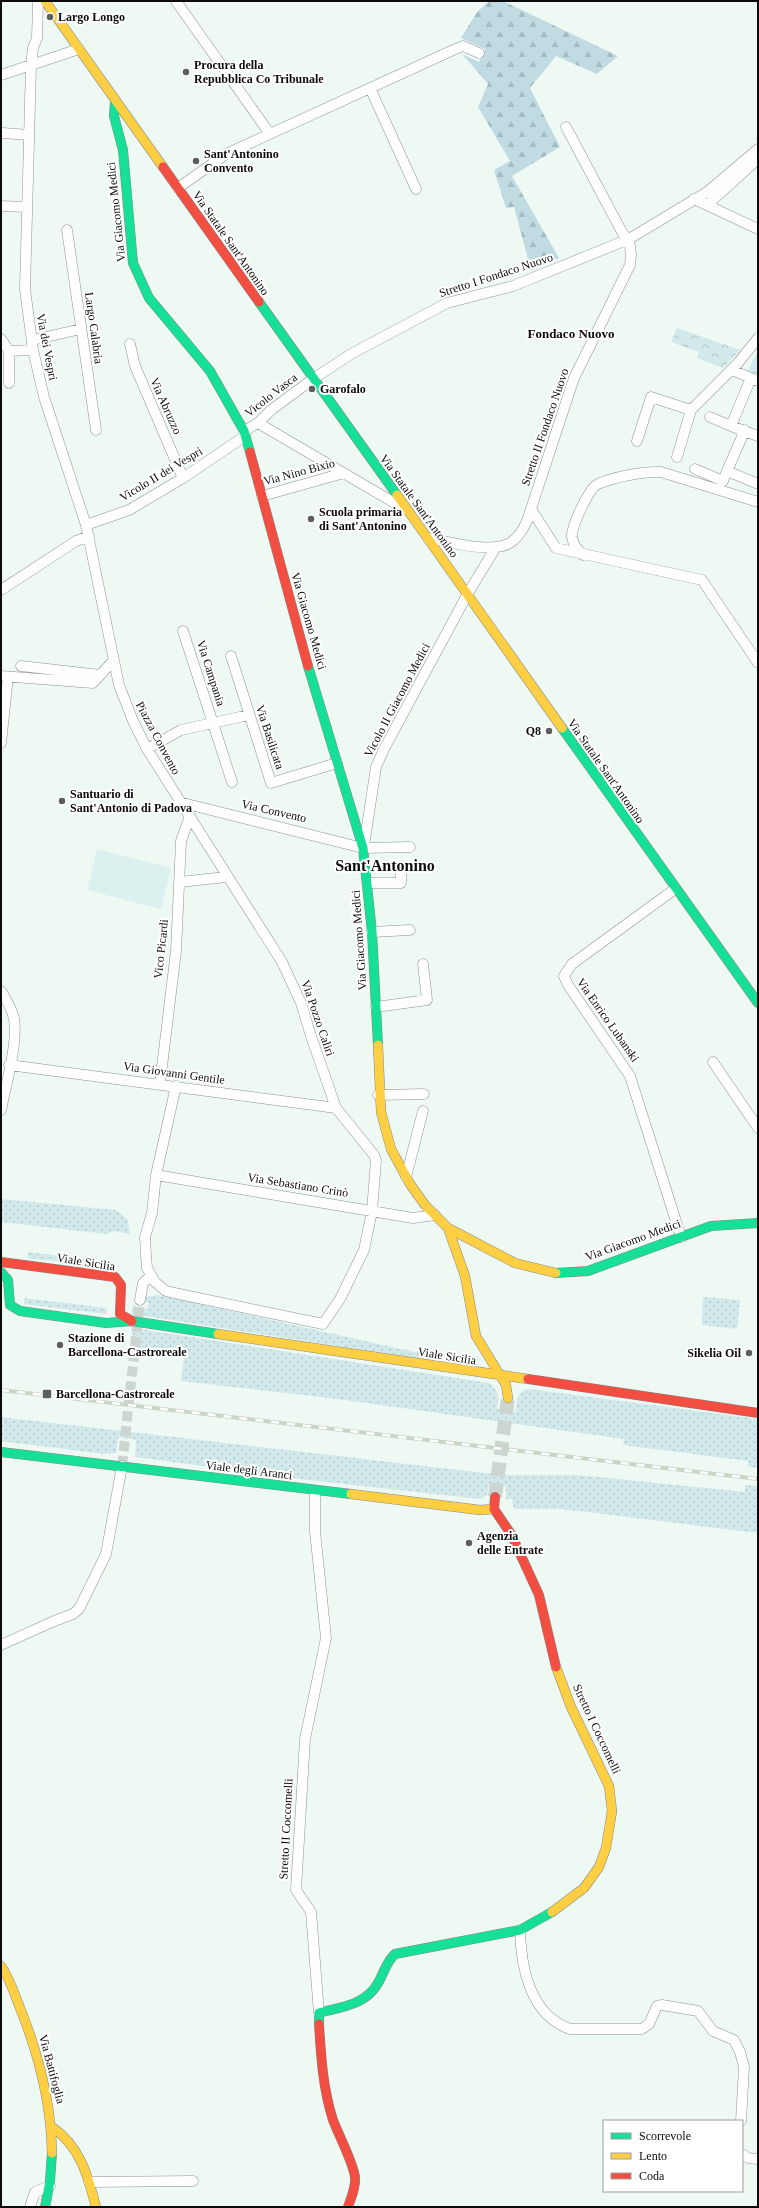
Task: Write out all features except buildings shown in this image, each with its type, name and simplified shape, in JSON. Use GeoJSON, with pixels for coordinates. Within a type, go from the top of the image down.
{"type":"FeatureCollection","features":[{"type":"Feature","properties":{"kind":"street","name":"Via dei Vespri"},"geometry":{"type":"LineString","coordinates":[[41,1],[38,3],[36,29],[37,38],[33,48],[31,66],[25,289],[33,345],[44,397],[89,536],[113,661]]}},
{"type":"Feature","properties":{"kind":"street","name":"Via Statale Sant'Antonino"},"geometry":{"type":"LineString","coordinates":[[45,1],[676,889],[758,1002]]}},
{"type":"Feature","properties":{"kind":"street"},"geometry":{"type":"LineString","coordinates":[[176,1],[270,134]]}},
{"type":"Feature","properties":{"kind":"street"},"geometry":{"type":"LineString","coordinates":[[178,188],[226,154],[463,46],[478,53]]}},
{"type":"Feature","properties":{"kind":"street"},"geometry":{"type":"LineString","coordinates":[[3,74],[80,49]]}},
{"type":"Feature","properties":{"kind":"street"},"geometry":{"type":"LineString","coordinates":[[370,88],[416,189]]}},
{"type":"Feature","properties":{"kind":"street","name":"Via Giacomo Medici"},"geometry":{"type":"LineString","coordinates":[[115,101],[114,116],[123,150],[133,263],[149,298],[210,371],[245,434],[301,644],[363,848],[368,883],[372,932],[376,1007],[378,1095],[384,1126],[394,1154],[406,1177],[417,1195],[448,1228],[515,1263],[556,1273],[588,1271],[711,1226],[758,1222]]}},
{"type":"Feature","properties":{"kind":"street"},"geometry":{"type":"LineString","coordinates":[[566,127],[623,234],[629,239]]}},
{"type":"Feature","properties":{"kind":"street"},"geometry":{"type":"LineString","coordinates":[[3,133],[29,135]]}},
{"type":"Feature","properties":{"kind":"street","name":"Stretto I Fondaco Nuovo"},"geometry":{"type":"LineString","coordinates":[[313,379],[350,354],[447,303],[520,283],[629,239],[707,192],[758,149]]}},
{"type":"Feature","properties":{"kind":"street"},"geometry":{"type":"LineString","coordinates":[[707,205],[758,159]]}},
{"type":"Feature","properties":{"kind":"street"},"geometry":{"type":"LineString","coordinates":[[694,199],[758,229]]}},
{"type":"Feature","properties":{"kind":"street"},"geometry":{"type":"LineString","coordinates":[[1,206],[27,207]]}},
{"type":"Feature","properties":{"kind":"street","name":"Largo Calabria"},"geometry":{"type":"LineString","coordinates":[[67,230],[96,430]]}},
{"type":"Feature","properties":{"kind":"street","name":"Stretto II Fondaco Nuovo"},"geometry":{"type":"LineString","coordinates":[[496,548],[508,544],[520,535],[531,509],[574,378],[630,265],[631,255],[629,239]]}},
{"type":"Feature","properties":{"kind":"street"},"geometry":{"type":"LineString","coordinates":[[9,351],[33,345],[81,329]]}},
{"type":"Feature","properties":{"kind":"street"},"geometry":{"type":"LineString","coordinates":[[677,457],[691,410],[732,370],[758,338]]}},
{"type":"Feature","properties":{"kind":"street"},"geometry":{"type":"LineString","coordinates":[[1,339],[9,351],[9,383]]}},
{"type":"Feature","properties":{"kind":"street","name":"Via Abruzzo"},"geometry":{"type":"LineString","coordinates":[[130,344],[135,366],[183,478]]}},
{"type":"Feature","properties":{"kind":"street"},"geometry":{"type":"LineString","coordinates":[[731,426],[754,379],[732,370]]}},
{"type":"Feature","properties":{"kind":"street","name":"Vicolo Vasca"},"geometry":{"type":"LineString","coordinates":[[245,434],[267,413],[313,379]]}},
{"type":"Feature","properties":{"kind":"street"},"geometry":{"type":"LineString","coordinates":[[637,441],[651,396],[691,410]]}},
{"type":"Feature","properties":{"kind":"street"},"geometry":{"type":"LineString","coordinates":[[710,417],[758,436]]}},
{"type":"Feature","properties":{"kind":"street"},"geometry":{"type":"LineString","coordinates":[[258,423],[408,511]]}},
{"type":"Feature","properties":{"kind":"street"},"geometry":{"type":"LineString","coordinates":[[695,469],[723,481],[744,430]]}},
{"type":"Feature","properties":{"kind":"street","name":"Vicolo II dei Vespri"},"geometry":{"type":"LineString","coordinates":[[86,525],[129,510],[183,478],[245,434]]}},
{"type":"Feature","properties":{"kind":"street"},"geometry":{"type":"LineString","coordinates":[[727,471],[758,484]]}},
{"type":"Feature","properties":{"kind":"street"},"geometry":{"type":"LineString","coordinates":[[548,536],[557,544],[564,544],[572,534],[592,487],[598,484],[646,472],[661,472],[758,502]]}},
{"type":"Feature","properties":{"kind":"street","name":"Via Nino Bixio"},"geometry":{"type":"LineString","coordinates":[[262,496],[344,474]]}},
{"type":"Feature","properties":{"kind":"street"},"geometry":{"type":"LineString","coordinates":[[531,509],[556,548],[702,580],[758,663]]}},
{"type":"Feature","properties":{"kind":"street"},"geometry":{"type":"LineString","coordinates":[[572,534],[574,545],[583,555]]}},
{"type":"Feature","properties":{"kind":"street"},"geometry":{"type":"LineString","coordinates":[[1,590],[76,541],[89,536]]}},
{"type":"Feature","properties":{"kind":"street"},"geometry":{"type":"LineString","coordinates":[[428,538],[496,548]]}},
{"type":"Feature","properties":{"kind":"street","name":"Vicolo II Giacomo Medici"},"geometry":{"type":"LineString","coordinates":[[363,848],[376,767],[384,749],[467,595],[496,548]]}},
{"type":"Feature","properties":{"kind":"street","name":"Via Campania"},"geometry":{"type":"LineString","coordinates":[[183,631],[232,782]]}},
{"type":"Feature","properties":{"kind":"street","name":"Via Basilicata"},"geometry":{"type":"LineString","coordinates":[[231,656],[271,783],[337,763]]}},
{"type":"Feature","properties":{"kind":"street"},"geometry":{"type":"LineString","coordinates":[[1,743],[5,676],[93,683],[113,661]]}},
{"type":"Feature","properties":{"kind":"street","name":"Piazza Convento"},"geometry":{"type":"LineString","coordinates":[[113,661],[124,699],[147,749],[179,802]]}},
{"type":"Feature","properties":{"kind":"street"},"geometry":{"type":"LineString","coordinates":[[21,666],[100,675]]}},
{"type":"Feature","properties":{"kind":"street","name":"Via Campania"},"geometry":{"type":"LineString","coordinates":[[147,749],[181,730],[249,715]]}},
{"type":"Feature","properties":{"kind":"street","name":"Via Convento"},"geometry":{"type":"LineString","coordinates":[[179,802],[363,848],[410,846]]}},
{"type":"Feature","properties":{"kind":"street","name":"Via Pozzo Caliri"},"geometry":{"type":"LineString","coordinates":[[179,802],[288,974],[302,1003],[311,1036],[336,1108],[374,1155],[376,1160]]}},
{"type":"Feature","properties":{"kind":"street","name":"Vico Picardi"},"geometry":{"type":"LineString","coordinates":[[160,1084],[176,951],[181,841],[189,819]]}},
{"type":"Feature","properties":{"kind":"street"},"geometry":{"type":"LineString","coordinates":[[368,883],[401,883],[401,867]]}},
{"type":"Feature","properties":{"kind":"street"},"geometry":{"type":"LineString","coordinates":[[180,882],[226,877]]}},
{"type":"Feature","properties":{"kind":"street","name":"Via Enrico Lubanski"},"geometry":{"type":"LineString","coordinates":[[676,889],[572,964],[564,976],[568,985],[630,1076],[681,1237]]}},
{"type":"Feature","properties":{"kind":"street"},"geometry":{"type":"LineString","coordinates":[[372,932],[410,930]]}},
{"type":"Feature","properties":{"kind":"street"},"geometry":{"type":"LineString","coordinates":[[376,1007],[427,1000],[423,964]]}},
{"type":"Feature","properties":{"kind":"street"},"geometry":{"type":"LineString","coordinates":[[1,991],[10,1004],[14,1018],[15,1032],[1,1110]]}},
{"type":"Feature","properties":{"kind":"street"},"geometry":{"type":"LineString","coordinates":[[713,1062],[758,1128]]}},
{"type":"Feature","properties":{"kind":"street","name":"Via Giovanni Gentile"},"geometry":{"type":"LineString","coordinates":[[9,1065],[336,1108]]}},
{"type":"Feature","properties":{"kind":"street"},"geometry":{"type":"LineString","coordinates":[[176,1086],[156,1176],[152,1213],[146,1237],[147,1268],[150,1276],[160,1287],[179,1294],[323,1324],[340,1299],[360,1260],[372,1211],[376,1160],[394,1154]]}},
{"type":"Feature","properties":{"kind":"street"},"geometry":{"type":"LineString","coordinates":[[378,1095],[424,1094]]}},
{"type":"Feature","properties":{"kind":"street"},"geometry":{"type":"LineString","coordinates":[[406,1177],[424,1111]]}},
{"type":"Feature","properties":{"kind":"street","name":"Via Sebastiano Crinò"},"geometry":{"type":"LineString","coordinates":[[156,1176],[413,1218],[435,1215]]}},
{"type":"Feature","properties":{"kind":"street"},"geometry":{"type":"LineString","coordinates":[[448,1228],[465,1276],[468,1304],[476,1336],[506,1385],[508,1398]]}},
{"type":"Feature","properties":{"kind":"street","name":"Viale Sicilia"},"geometry":{"type":"LineString","coordinates":[[1,1262],[116,1277],[121,1285],[120,1312],[124,1318],[132,1321]]}},
{"type":"Feature","properties":{"kind":"street","name":"Viale Sicilia"},"geometry":{"type":"LineString","coordinates":[[1,1272],[8,1280],[10,1305],[16,1310],[110,1322],[132,1321],[758,1413]]}},
{"type":"Feature","properties":{"kind":"street"},"geometry":{"type":"LineString","coordinates":[[140,1300],[144,1283],[150,1276]]}},
{"type":"Feature","properties":{"kind":"street"},"geometry":{"type":"LineString","coordinates":[[110,1322],[117,1318],[120,1312]]}},
{"type":"Feature","properties":{"kind":"street","name":"Viale degli Aranci"},"geometry":{"type":"LineString","coordinates":[[1,1452],[315,1491],[480,1510],[494,1509]]}},
{"type":"Feature","properties":{"kind":"street"},"geometry":{"type":"LineString","coordinates":[[1,1645],[52,1622],[74,1614],[79,1609],[106,1554],[122,1466]]}},
{"type":"Feature","properties":{"kind":"street","name":"Stretto II Coccomelli"},"geometry":{"type":"LineString","coordinates":[[315,1491],[314,1531],[326,1638],[305,1739],[296,1890],[310,1906],[311,1912],[319,2013],[321,2068],[326,2096],[332,2119],[355,2178],[354,2191],[348,2207]]}},
{"type":"Feature","properties":{"kind":"street"},"geometry":{"type":"LineString","coordinates":[[494,1509],[496,1497]]}},
{"type":"Feature","properties":{"kind":"street","name":"Stretto I Coccomelli"},"geometry":{"type":"LineString","coordinates":[[319,2013],[365,2000],[374,1992],[388,1959],[395,1954],[520,1930],[558,1909],[584,1888],[599,1867],[606,1848],[612,1811],[609,1786],[571,1706],[553,1658],[546,1618],[539,1595],[511,1534],[494,1509]]}},
{"type":"Feature","properties":{"kind":"street"},"geometry":{"type":"LineString","coordinates":[[520,1930],[521,1950],[533,1994],[541,2009],[561,2026],[570,2029],[642,2029],[649,2024],[657,2006],[662,2005],[698,2011],[713,2031],[734,2040],[740,2052],[744,2067],[741,2120]]}},
{"type":"Feature","properties":{"kind":"street","name":"Via Battifoglia"},"geometry":{"type":"LineString","coordinates":[[1,1966],[26,2022],[49,2098],[53,2151],[50,2186],[44,2207]]}},
{"type":"Feature","properties":{"kind":"street"},"geometry":{"type":"LineString","coordinates":[[52,2127],[63,2133],[78,2153],[89,2182],[96,2207]]}},
{"type":"Feature","properties":{"kind":"street"},"geometry":{"type":"LineString","coordinates":[[743,2155],[748,2158],[758,2159]]}},
{"type":"Feature","properties":{"kind":"street"},"geometry":{"type":"LineString","coordinates":[[89,2182],[193,2181]]}},
{"type":"Feature","properties":{"kind":"street"},"geometry":{"type":"LineString","coordinates":[[30,2207],[36,2192],[50,2186]]}},
{"type":"Feature","properties":{"kind":"green space"},"geometry":{"type":"Polygon","coordinates":[[[489,1],[503,1],[618,56],[597,74],[556,56],[530,88],[560,147],[512,176],[559,258],[531,270],[514,207],[506,208],[494,170],[510,161],[478,107],[488,84],[462,54],[479,62],[485,49],[461,38],[477,12],[489,1]]]}},
{"type":"Feature","properties":{"kind":"green space"},"geometry":{"type":"Polygon","coordinates":[[[677,328],[740,350],[723,368],[697,358],[699,352],[671,342],[677,328]]]}},
{"type":"Feature","properties":{"kind":"green space"},"geometry":{"type":"Polygon","coordinates":[[[756,355],[758,356],[758,376],[747,372],[756,355]]]}},
{"type":"Feature","properties":{"kind":"green space"},"geometry":{"type":"Polygon","coordinates":[[[1,1199],[116,1210],[128,1220],[130,1234],[114,1231],[106,1234],[1,1222],[1,1199]]]}},
{"type":"Feature","properties":{"kind":"green space"},"geometry":{"type":"Polygon","coordinates":[[[28,1252],[110,1262],[110,1267],[27,1258],[28,1252]]]}},
{"type":"Feature","properties":{"kind":"green space"},"geometry":{"type":"Polygon","coordinates":[[[158,1295],[438,1357],[437,1361],[131,1314],[133,1306],[147,1309],[149,1303],[144,1301],[146,1297],[158,1295]]]}},
{"type":"Feature","properties":{"kind":"green space"},"geometry":{"type":"Polygon","coordinates":[[[703,1297],[740,1300],[737,1329],[702,1325],[703,1297]]]}},
{"type":"Feature","properties":{"kind":"green space"},"geometry":{"type":"Polygon","coordinates":[[[24,1298],[107,1308],[106,1314],[24,1304],[24,1298]]]}},
{"type":"Feature","properties":{"kind":"green space"},"geometry":{"type":"Polygon","coordinates":[[[133,1328],[489,1383],[495,1388],[498,1394],[497,1409],[515,1412],[518,1398],[522,1392],[530,1389],[758,1419],[758,1468],[748,1467],[748,1461],[623,1445],[624,1439],[330,1398],[181,1381],[184,1355],[131,1348],[133,1328]]]}},
{"type":"Feature","properties":{"kind":"green space"},"geometry":{"type":"Polygon","coordinates":[[[1,1417],[502,1475],[578,1475],[745,1492],[745,1485],[758,1486],[758,1533],[562,1509],[514,1509],[512,1499],[506,1499],[506,1486],[489,1484],[487,1495],[480,1499],[308,1480],[135,1457],[136,1440],[118,1437],[116,1453],[105,1454],[1,1441],[1,1417]]]}},
{"type":"Feature","properties":{"kind":"shaded area"},"geometry":{"type":"Polygon","coordinates":[[[97,849],[171,868],[161,909],[87,890],[97,849]]]}},
{"type":"Feature","properties":{"kind":"tunnel"},"geometry":{"type":"LineString","coordinates":[[122,1466],[140,1300]]}},
{"type":"Feature","properties":{"kind":"tunnel"},"geometry":{"type":"LineString","coordinates":[[495,1497],[508,1398]]}},
{"type":"Feature","properties":{"kind":"railway"},"geometry":{"type":"LineString","coordinates":[[1,1390],[758,1479]]}},
{"type":"Feature","properties":{"kind":"traffic: fast"},"geometry":{"type":"LineString","coordinates":[[115,101],[114,116],[123,150],[133,263],[149,298],[210,371],[244,431],[250,452]]}},
{"type":"Feature","properties":{"kind":"traffic: fast"},"geometry":{"type":"LineString","coordinates":[[259,302],[397,495]]}},
{"type":"Feature","properties":{"kind":"traffic: fast"},"geometry":{"type":"LineString","coordinates":[[308,666],[363,848],[372,932],[378,1045]]}},
{"type":"Feature","properties":{"kind":"traffic: fast"},"geometry":{"type":"LineString","coordinates":[[562,728],[758,1003]]}},
{"type":"Feature","properties":{"kind":"traffic: fast"},"geometry":{"type":"LineString","coordinates":[[556,1273],[588,1271],[711,1226],[758,1223]]}},
{"type":"Feature","properties":{"kind":"traffic: fast"},"geometry":{"type":"LineString","coordinates":[[1,1272],[8,1280],[10,1305],[20,1311],[106,1323],[132,1321],[218,1334]]}},
{"type":"Feature","properties":{"kind":"traffic: fast"},"geometry":{"type":"LineString","coordinates":[[1,1452],[351,1494]]}},
{"type":"Feature","properties":{"kind":"traffic: fast"},"geometry":{"type":"LineString","coordinates":[[319,2024],[319,2013],[344,2007],[360,2001],[367,1996],[378,1983],[387,1964],[395,1954],[520,1930],[552,1912]]}},
{"type":"Feature","properties":{"kind":"traffic: fast"},"geometry":{"type":"LineString","coordinates":[[45,2207],[50,2181],[52,2153]]}},
{"type":"Feature","properties":{"kind":"traffic: slow"},"geometry":{"type":"LineString","coordinates":[[45,1],[163,167]]}},
{"type":"Feature","properties":{"kind":"traffic: slow"},"geometry":{"type":"LineString","coordinates":[[397,495],[562,728]]}},
{"type":"Feature","properties":{"kind":"traffic: slow"},"geometry":{"type":"LineString","coordinates":[[378,1045],[381,1112],[391,1149],[410,1184],[425,1205],[448,1228],[515,1263],[556,1273]]}},
{"type":"Feature","properties":{"kind":"traffic: slow"},"geometry":{"type":"LineString","coordinates":[[448,1228],[465,1276],[476,1336],[506,1385],[508,1398]]}},
{"type":"Feature","properties":{"kind":"traffic: slow"},"geometry":{"type":"LineString","coordinates":[[218,1334],[528,1379]]}},
{"type":"Feature","properties":{"kind":"traffic: slow"},"geometry":{"type":"LineString","coordinates":[[351,1494],[480,1510],[494,1509]]}},
{"type":"Feature","properties":{"kind":"traffic: slow"},"geometry":{"type":"LineString","coordinates":[[552,1912],[584,1888],[599,1867],[606,1848],[612,1811],[609,1786],[571,1707],[556,1667]]}},
{"type":"Feature","properties":{"kind":"traffic: slow"},"geometry":{"type":"LineString","coordinates":[[1,1966],[14,1992],[27,2026],[43,2079],[49,2115],[52,2153]]}},
{"type":"Feature","properties":{"kind":"traffic: slow"},"geometry":{"type":"LineString","coordinates":[[52,2127],[70,2143],[82,2162],[96,2207]]}},
{"type":"Feature","properties":{"kind":"traffic: jam"},"geometry":{"type":"LineString","coordinates":[[163,167],[259,302]]}},
{"type":"Feature","properties":{"kind":"traffic: jam"},"geometry":{"type":"LineString","coordinates":[[250,452],[308,666]]}},
{"type":"Feature","properties":{"kind":"traffic: jam"},"geometry":{"type":"LineString","coordinates":[[1,1262],[115,1277],[121,1285],[120,1314],[132,1321]]}},
{"type":"Feature","properties":{"kind":"traffic: jam"},"geometry":{"type":"LineString","coordinates":[[528,1379],[758,1413]]}},
{"type":"Feature","properties":{"kind":"traffic: jam"},"geometry":{"type":"LineString","coordinates":[[495,1497],[494,1509],[511,1534],[539,1595],[556,1667]]}},
{"type":"Feature","properties":{"kind":"traffic: jam"},"geometry":{"type":"LineString","coordinates":[[319,2024],[323,2073],[327,2097],[333,2120],[352,2164],[355,2177],[354,2189],[348,2207]]}},
{"type":"Feature","properties":{"kind":"place","name":"Largo Longo"},"geometry":{"type":"Point","coordinates":[50,17]}},
{"type":"Feature","properties":{"kind":"place","name":"Procura della Repubblica Co Tribunale"},"geometry":{"type":"Point","coordinates":[186,72]}},
{"type":"Feature","properties":{"kind":"place","name":"Sant'Antonino Convento"},"geometry":{"type":"Point","coordinates":[196,161]}},
{"type":"Feature","properties":{"kind":"place","name":"Garofalo"},"geometry":{"type":"Point","coordinates":[312,389]}},
{"type":"Feature","properties":{"kind":"place","name":"Scuola primaria di Sant'Antonino"},"geometry":{"type":"Point","coordinates":[311,519]}},
{"type":"Feature","properties":{"kind":"place","name":"Q8"},"geometry":{"type":"Point","coordinates":[549,731]}},
{"type":"Feature","properties":{"kind":"place","name":"Santuario di Sant'Antonio di Padova"},"geometry":{"type":"Point","coordinates":[62,801]}},
{"type":"Feature","properties":{"kind":"place","name":"Stazione di Barcellona-Castroreale"},"geometry":{"type":"Point","coordinates":[60,1345]}},
{"type":"Feature","properties":{"kind":"place","name":"Sikelia Oil"},"geometry":{"type":"Point","coordinates":[749,1353]}},
{"type":"Feature","properties":{"kind":"place","name":"Barcellona-Castroreale"},"geometry":{"type":"Point","coordinates":[47,1394]}},
{"type":"Feature","properties":{"kind":"place","name":"Agenzia delle Entrate"},"geometry":{"type":"Point","coordinates":[469,1543]}},
{"type":"Feature","properties":{"kind":"district","name":"Fondaco Nuovo"},"geometry":{"type":"Point","coordinates":[571,333]}},
{"type":"Feature","properties":{"kind":"district","name":"Sant'Antonino"},"geometry":{"type":"Point","coordinates":[385,865]}}]}
